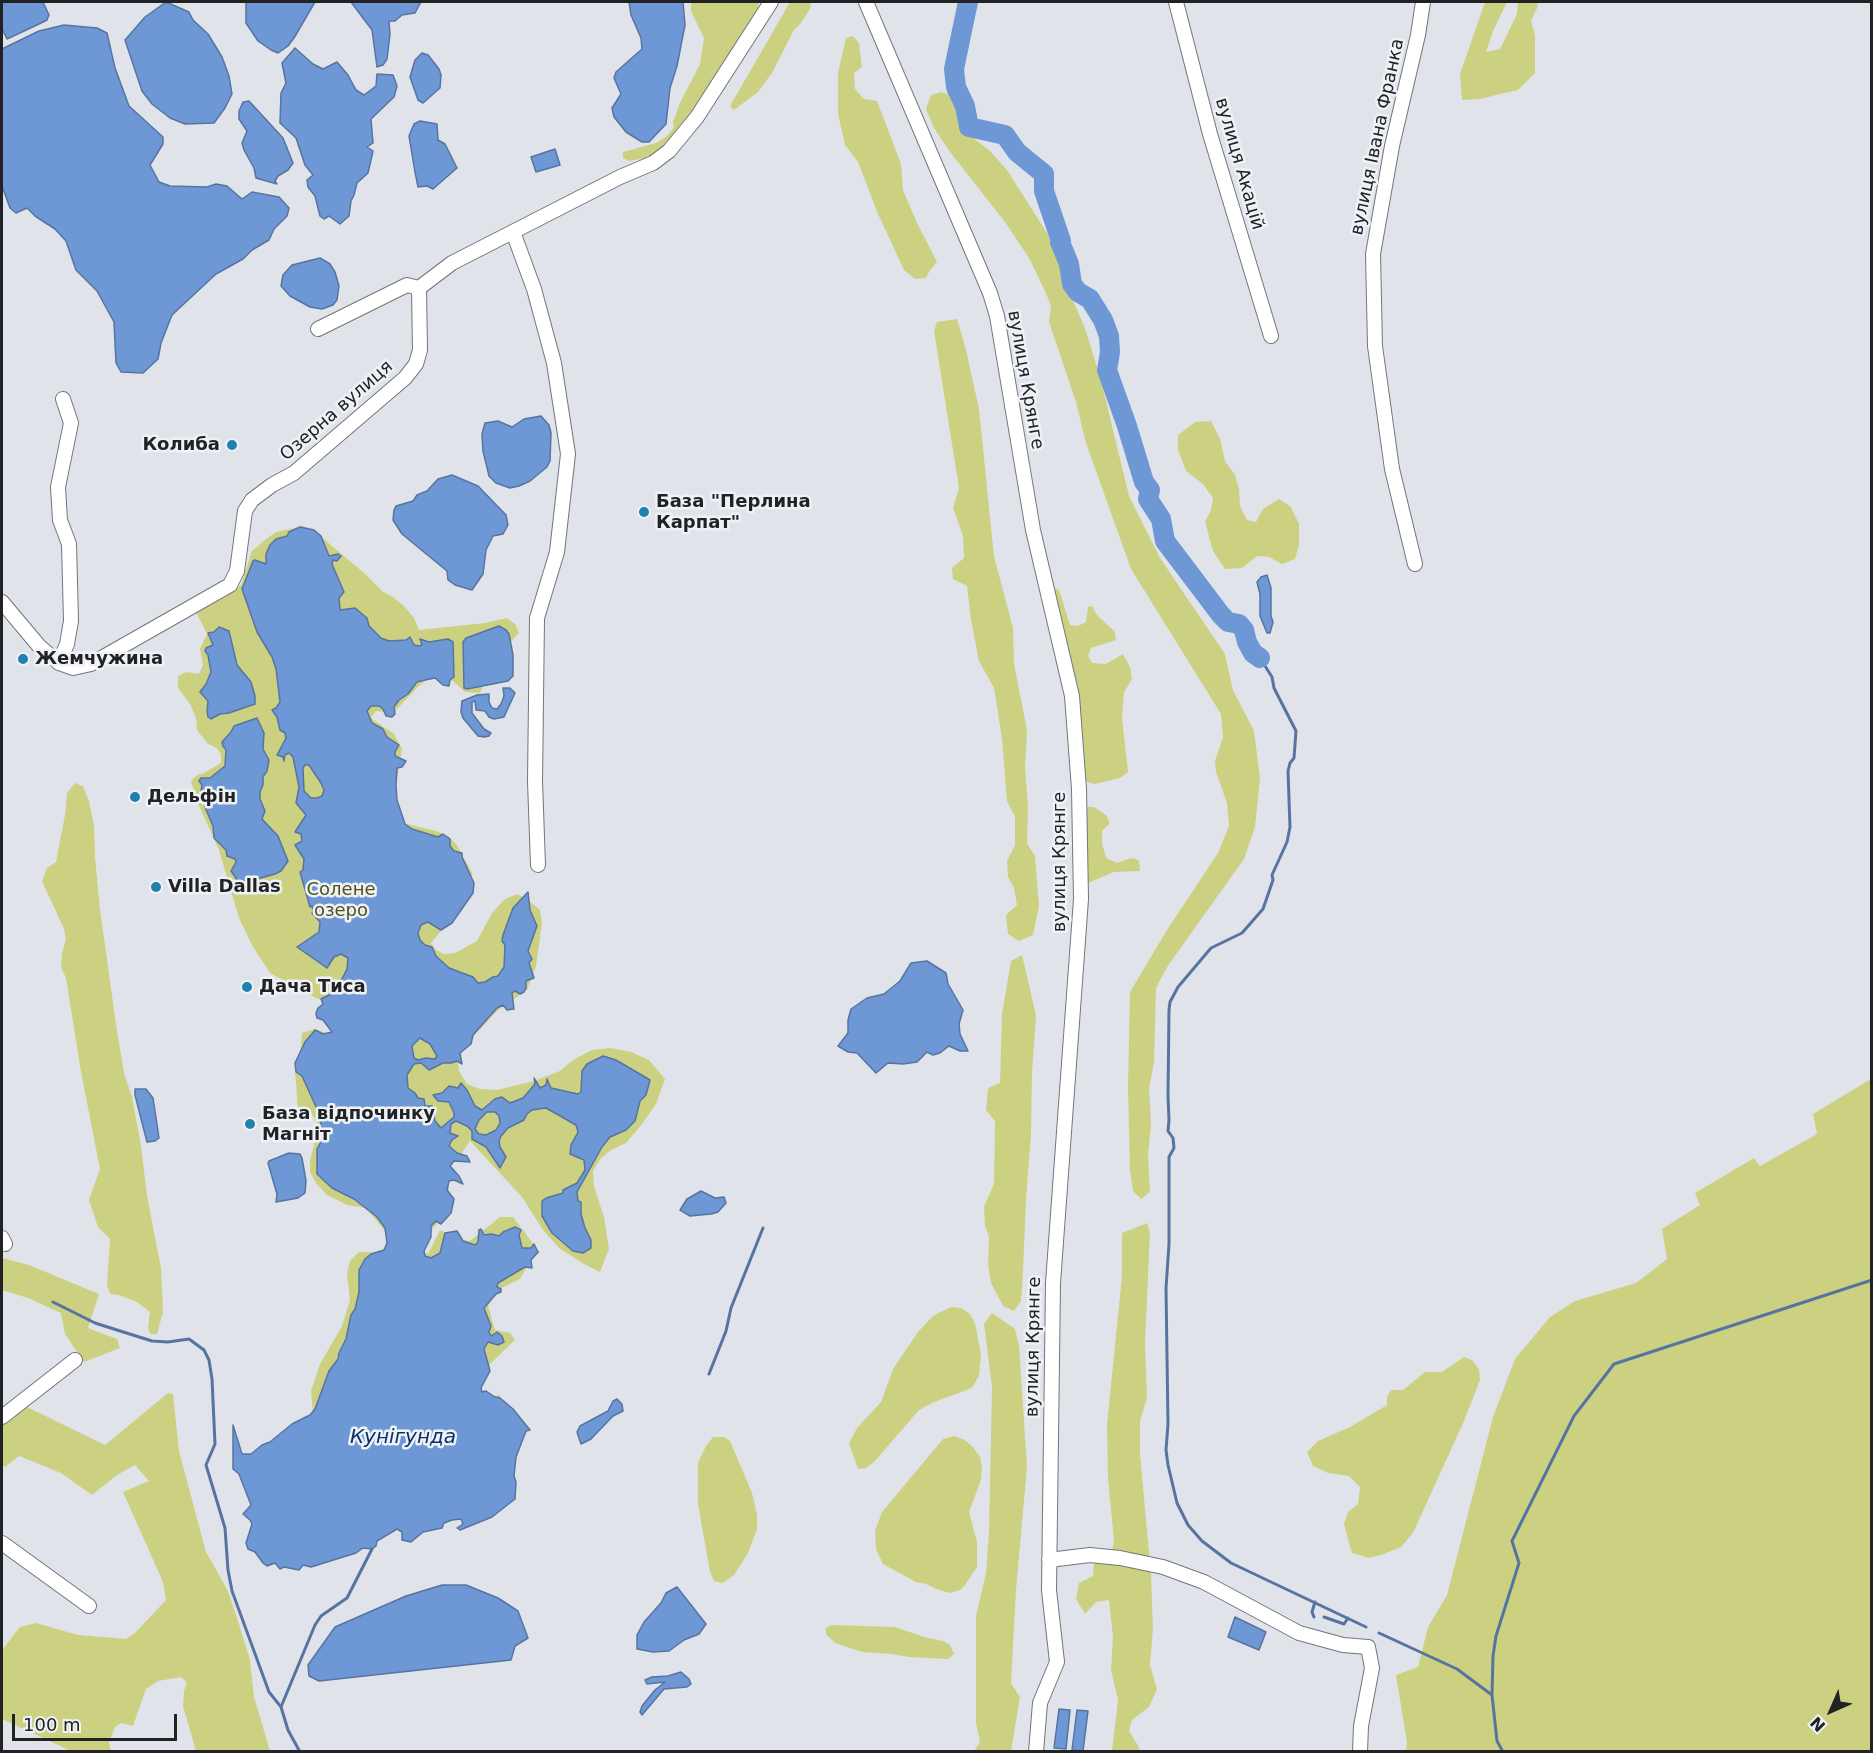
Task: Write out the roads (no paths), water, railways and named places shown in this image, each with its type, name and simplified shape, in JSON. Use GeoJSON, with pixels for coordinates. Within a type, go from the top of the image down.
{"type":"FeatureCollection","features":[{"type":"Feature","properties":{"kind":"street"},"geometry":{"type":"LineString","coordinates":[[318,329],[407,285],[419,288],[452,263],[653,163],[669,151],[697,117],[771,2]]}},
{"type":"Feature","properties":{"kind":"street","name":"вулиця Крянге"},"geometry":{"type":"LineString","coordinates":[[866,2],[990,293],[997,316],[1033,530],[1072,696],[1079,789],[1081,899],[1053,1283],[1049,1590],[1057,1662],[1040,1703],[1036,1752]]}},
{"type":"Feature","properties":{"kind":"street","name":"вулиця Акацій"},"geometry":{"type":"LineString","coordinates":[[1176,2],[1210,134],[1271,336]]}},
{"type":"Feature","properties":{"kind":"street","name":"вулиця Івана Франка"},"geometry":{"type":"LineString","coordinates":[[1415,564],[1392,469],[1376,346],[1373,254],[1392,146],[1418,35],[1423,2]]}},
{"type":"Feature","properties":{"kind":"street"},"geometry":{"type":"LineString","coordinates":[[513,232],[534,289],[554,363],[568,454],[557,552],[537,618],[535,799],[538,865]]}},
{"type":"Feature","properties":{"kind":"street","name":"Озерна вулиця"},"geometry":{"type":"LineString","coordinates":[[58,663],[73,668],[91,664],[230,585],[237,571],[245,511],[252,500],[272,485],[294,473],[405,378],[416,364],[420,350],[419,288]]}},
{"type":"Feature","properties":{"kind":"street"},"geometry":{"type":"LineString","coordinates":[[2,602],[39,646],[58,663],[67,644],[71,621],[69,544],[60,520],[58,487],[71,423],[63,399]]}},
{"type":"Feature","properties":{"kind":"street"},"geometry":{"type":"LineString","coordinates":[[2,1417],[75,1360]]}},
{"type":"Feature","properties":{"kind":"street"},"geometry":{"type":"LineString","coordinates":[[2,1544],[89,1606]]}},
{"type":"Feature","properties":{"kind":"street"},"geometry":{"type":"LineString","coordinates":[[1049,1560],[1090,1555],[1120,1558],[1162,1567],[1204,1582],[1299,1633],[1343,1645],[1368,1647],[1372,1668],[1361,1726],[1360,1752]]}},
{"type":"Feature","properties":{"kind":"water"},"geometry":{"type":"Polygon","coordinates":[[[2,2],[43,2],[49,15],[47,20],[7,39],[2,29],[2,2]]]}},
{"type":"Feature","properties":{"kind":"water"},"geometry":{"type":"Polygon","coordinates":[[[166,2],[189,12],[193,20],[208,34],[222,57],[229,76],[232,94],[214,123],[185,124],[170,118],[152,104],[142,91],[125,40],[145,17],[166,2]]]}},
{"type":"Feature","properties":{"kind":"water"},"geometry":{"type":"Polygon","coordinates":[[[246,2],[315,2],[294,38],[278,53],[258,41],[246,23],[246,2]]]}},
{"type":"Feature","properties":{"kind":"water"},"geometry":{"type":"Polygon","coordinates":[[[351,2],[421,2],[415,13],[402,15],[395,21],[389,21],[387,59],[383,65],[377,67],[372,30],[351,2]]]}},
{"type":"Feature","properties":{"kind":"water"},"geometry":{"type":"Polygon","coordinates":[[[629,2],[683,2],[685,25],[670,88],[666,124],[649,142],[642,142],[626,132],[614,117],[612,108],[621,94],[614,78],[616,72],[642,49],[641,38],[631,15],[629,2]]]}},
{"type":"Feature","properties":{"kind":"water"},"geometry":{"type":"Polygon","coordinates":[[[64,25],[97,28],[107,33],[115,68],[129,106],[163,137],[163,144],[150,165],[159,182],[170,186],[207,187],[216,184],[227,186],[242,199],[252,192],[279,197],[289,208],[287,216],[274,229],[269,240],[252,250],[243,259],[216,274],[172,315],[161,343],[158,359],[143,373],[121,372],[116,363],[114,322],[97,291],[76,270],[66,241],[55,229],[27,208],[16,213],[10,208],[2,186],[2,49],[39,31],[64,25]]]}},
{"type":"Feature","properties":{"kind":"water"},"geometry":{"type":"Polygon","coordinates":[[[295,48],[313,64],[323,69],[337,62],[348,75],[356,90],[364,95],[376,86],[377,74],[393,75],[397,86],[394,97],[371,119],[373,143],[367,147],[373,151],[368,173],[357,183],[349,216],[340,224],[329,216],[324,219],[320,216],[315,196],[308,187],[307,180],[313,175],[305,165],[296,138],[280,123],[281,93],[286,83],[282,63],[295,48]]]}},
{"type":"Feature","properties":{"kind":"water"},"geometry":{"type":"Polygon","coordinates":[[[422,53],[428,55],[441,75],[440,88],[423,103],[418,100],[410,77],[415,60],[422,53]]]}},
{"type":"Feature","properties":{"kind":"water"},"geometry":{"type":"Polygon","coordinates":[[[249,101],[283,138],[293,163],[288,170],[278,176],[275,181],[277,184],[256,178],[254,168],[244,150],[242,143],[247,131],[239,119],[239,111],[243,102],[249,101]]]}},
{"type":"Feature","properties":{"kind":"water"},"geometry":{"type":"Polygon","coordinates":[[[420,121],[437,124],[438,140],[445,144],[457,168],[433,189],[427,186],[418,187],[415,172],[409,136],[414,124],[420,121]]]}},
{"type":"Feature","properties":{"kind":"water"},"geometry":{"type":"Polygon","coordinates":[[[555,149],[560,165],[536,172],[531,157],[555,149]]]}},
{"type":"Feature","properties":{"kind":"water"},"geometry":{"type":"Polygon","coordinates":[[[320,258],[330,264],[339,286],[337,300],[333,305],[322,309],[310,307],[290,296],[281,286],[283,275],[292,265],[320,258]]]}},
{"type":"Feature","properties":{"kind":"water"},"geometry":{"type":"Polygon","coordinates":[[[541,416],[549,425],[551,433],[550,461],[547,467],[530,481],[519,486],[510,488],[496,483],[489,476],[483,451],[482,434],[485,423],[498,421],[512,427],[524,419],[541,416]]]}},
{"type":"Feature","properties":{"kind":"water"},"geometry":{"type":"Polygon","coordinates":[[[452,475],[478,486],[506,515],[508,525],[503,534],[493,536],[486,550],[483,574],[472,590],[455,585],[448,580],[447,571],[402,534],[393,520],[396,506],[413,501],[417,495],[427,491],[438,479],[452,475]]]}},
{"type":"Feature","properties":{"kind":"water","name":"Кунігунда"},"geometry":{"type":"Polygon","coordinates":[[[300,527],[314,530],[321,536],[329,556],[338,554],[341,556],[337,561],[333,560],[332,564],[344,592],[339,598],[340,610],[355,608],[367,618],[369,626],[381,638],[389,641],[406,640],[410,637],[414,645],[419,646],[422,645],[420,639],[429,642],[448,639],[453,642],[454,677],[450,680],[449,686],[443,685],[435,678],[417,682],[394,707],[395,714],[392,717],[386,716],[379,706],[371,706],[367,711],[372,723],[383,729],[387,737],[399,745],[395,756],[406,761],[402,767],[397,768],[396,785],[397,800],[405,824],[412,829],[438,837],[443,834],[450,839],[450,846],[454,851],[462,853],[474,883],[473,893],[452,923],[441,930],[428,922],[421,925],[418,933],[420,940],[432,947],[436,956],[449,968],[473,977],[478,983],[498,976],[504,967],[503,935],[513,908],[528,892],[530,910],[537,926],[528,951],[532,959],[529,963],[534,978],[526,981],[524,992],[512,993],[514,1009],[507,1010],[503,1005],[497,1008],[473,1035],[471,1044],[460,1053],[462,1064],[457,1061],[443,1063],[429,1070],[421,1063],[414,1064],[407,1075],[408,1088],[418,1098],[424,1099],[425,1106],[432,1106],[435,1121],[441,1128],[454,1117],[454,1113],[449,1102],[438,1101],[433,1095],[442,1093],[449,1086],[458,1088],[461,1083],[475,1106],[482,1110],[495,1099],[502,1097],[510,1103],[523,1098],[535,1084],[534,1078],[540,1088],[546,1085],[547,1079],[551,1088],[578,1094],[581,1092],[582,1071],[587,1064],[603,1056],[616,1060],[650,1080],[646,1095],[640,1101],[635,1121],[626,1130],[610,1137],[577,1192],[585,1228],[591,1240],[591,1248],[583,1253],[573,1251],[552,1233],[542,1216],[542,1201],[563,1193],[563,1190],[577,1183],[585,1170],[584,1160],[570,1154],[571,1145],[578,1132],[576,1125],[546,1108],[532,1110],[524,1120],[508,1128],[501,1136],[500,1147],[506,1157],[500,1168],[486,1147],[472,1139],[472,1131],[467,1126],[456,1121],[451,1124],[450,1133],[458,1136],[449,1146],[457,1153],[467,1156],[470,1162],[454,1161],[450,1166],[463,1184],[454,1180],[449,1181],[447,1190],[454,1199],[451,1213],[441,1224],[436,1221],[431,1226],[431,1237],[424,1251],[425,1256],[431,1258],[440,1253],[445,1233],[457,1231],[463,1241],[475,1245],[481,1229],[484,1235],[499,1236],[515,1227],[521,1230],[519,1235],[522,1248],[531,1248],[534,1244],[538,1252],[531,1260],[532,1268],[525,1267],[498,1283],[497,1287],[501,1289],[501,1292],[496,1294],[484,1308],[491,1326],[489,1332],[491,1336],[497,1332],[502,1336],[504,1342],[498,1345],[488,1342],[484,1349],[490,1371],[481,1388],[482,1392],[486,1391],[500,1398],[513,1409],[530,1430],[526,1431],[516,1457],[515,1499],[492,1517],[460,1530],[457,1528],[463,1524],[461,1519],[452,1520],[444,1523],[442,1528],[423,1532],[411,1542],[402,1540],[402,1532],[397,1529],[377,1541],[376,1546],[372,1549],[363,1548],[356,1553],[311,1567],[303,1565],[299,1570],[284,1567],[280,1569],[275,1563],[267,1566],[255,1552],[248,1549],[246,1543],[252,1524],[243,1514],[251,1505],[239,1474],[233,1469],[233,1425],[242,1454],[251,1454],[292,1424],[310,1415],[315,1409],[329,1371],[338,1359],[346,1339],[359,1292],[359,1270],[365,1259],[371,1254],[384,1250],[387,1243],[385,1228],[377,1217],[354,1199],[332,1188],[317,1174],[317,1149],[320,1144],[321,1124],[317,1109],[302,1076],[296,1072],[295,1063],[305,1042],[315,1030],[323,1034],[332,1032],[323,1020],[317,1018],[316,1013],[323,1004],[321,999],[331,994],[343,977],[347,969],[348,958],[341,954],[334,957],[327,968],[297,947],[319,932],[320,922],[312,913],[312,906],[310,907],[300,872],[303,870],[304,859],[295,845],[302,841],[301,834],[295,832],[306,815],[296,803],[299,787],[293,757],[289,753],[285,755],[284,761],[283,757],[277,755],[286,738],[272,710],[280,702],[276,669],[272,657],[257,632],[242,589],[253,561],[266,564],[266,554],[270,545],[276,539],[287,536],[289,532],[300,527]],[[309,765],[303,768],[304,791],[311,798],[322,796],[324,790],[321,783],[309,765]],[[420,1038],[412,1046],[414,1058],[418,1060],[435,1059],[437,1056],[430,1044],[420,1038]],[[487,1112],[479,1120],[475,1129],[479,1134],[486,1135],[496,1130],[500,1123],[499,1116],[495,1112],[487,1112]]]}},
{"type":"Feature","properties":{"kind":"water"},"geometry":{"type":"Polygon","coordinates":[[[1267,575],[1271,588],[1273,622],[1270,633],[1267,633],[1260,616],[1260,594],[1257,582],[1261,577],[1267,575]]]}},
{"type":"Feature","properties":{"kind":"water"},"geometry":{"type":"Polygon","coordinates":[[[499,626],[509,634],[513,655],[513,676],[508,681],[464,688],[463,642],[466,638],[499,626]]]}},
{"type":"Feature","properties":{"kind":"water"},"geometry":{"type":"Polygon","coordinates":[[[219,627],[229,631],[237,665],[251,682],[255,704],[220,714],[211,719],[207,711],[208,701],[200,692],[211,672],[205,651],[213,645],[208,633],[214,632],[219,627]]]}},
{"type":"Feature","properties":{"kind":"water"},"geometry":{"type":"Polygon","coordinates":[[[503,688],[510,688],[515,693],[504,717],[494,719],[489,717],[485,711],[476,710],[475,701],[472,702],[472,713],[484,729],[491,733],[489,736],[478,736],[463,718],[462,701],[477,695],[489,694],[492,708],[497,709],[504,696],[503,688]]]}},
{"type":"Feature","properties":{"kind":"water"},"geometry":{"type":"Polygon","coordinates":[[[257,718],[264,733],[263,749],[269,760],[260,792],[265,811],[262,819],[278,836],[288,861],[281,871],[275,874],[250,881],[238,881],[231,871],[236,862],[235,859],[227,856],[226,850],[214,838],[213,826],[205,807],[206,802],[199,781],[201,778],[210,778],[225,766],[226,750],[222,742],[234,726],[257,718]]]}},
{"type":"Feature","properties":{"kind":"water"},"geometry":{"type":"Polygon","coordinates":[[[927,961],[946,973],[948,984],[963,1010],[959,1024],[960,1034],[968,1051],[960,1051],[949,1046],[933,1055],[927,1052],[917,1062],[888,1063],[876,1073],[857,1053],[848,1052],[838,1046],[848,1033],[851,1009],[867,998],[884,994],[900,981],[911,963],[927,961]]]}},
{"type":"Feature","properties":{"kind":"water"},"geometry":{"type":"Polygon","coordinates":[[[135,1089],[146,1089],[153,1098],[159,1138],[155,1141],[147,1142],[135,1089]]]}},
{"type":"Feature","properties":{"kind":"water"},"geometry":{"type":"Polygon","coordinates":[[[289,1153],[300,1154],[302,1158],[306,1181],[305,1193],[298,1198],[276,1202],[277,1194],[268,1163],[289,1153]]]}},
{"type":"Feature","properties":{"kind":"water"},"geometry":{"type":"Polygon","coordinates":[[[701,1191],[715,1198],[724,1197],[726,1203],[718,1212],[711,1214],[690,1216],[680,1210],[687,1199],[701,1191]]]}},
{"type":"Feature","properties":{"kind":"water"},"geometry":{"type":"Polygon","coordinates":[[[617,1399],[622,1404],[623,1411],[613,1416],[591,1439],[581,1444],[577,1432],[580,1426],[608,1411],[613,1401],[617,1399]]]}},
{"type":"Feature","properties":{"kind":"water"},"geometry":{"type":"Polygon","coordinates":[[[442,1585],[466,1585],[498,1598],[518,1611],[528,1638],[515,1646],[511,1660],[319,1681],[309,1676],[308,1665],[335,1627],[406,1596],[442,1585]]]}},
{"type":"Feature","properties":{"kind":"water"},"geometry":{"type":"Polygon","coordinates":[[[677,1587],[706,1624],[699,1634],[684,1640],[669,1651],[653,1652],[637,1649],[637,1635],[644,1622],[661,1603],[666,1593],[677,1587]]]}},
{"type":"Feature","properties":{"kind":"water"},"geometry":{"type":"Polygon","coordinates":[[[1235,1617],[1266,1632],[1259,1650],[1228,1637],[1235,1617]]]}},
{"type":"Feature","properties":{"kind":"water"},"geometry":{"type":"Polygon","coordinates":[[[681,1672],[691,1684],[687,1687],[664,1689],[642,1715],[640,1712],[642,1706],[665,1682],[647,1684],[645,1680],[681,1672]]]}},
{"type":"Feature","properties":{"kind":"water"},"geometry":{"type":"Polygon","coordinates":[[[1059,1709],[1070,1710],[1066,1749],[1054,1748],[1059,1709]]]}},
{"type":"Feature","properties":{"kind":"water"},"geometry":{"type":"Polygon","coordinates":[[[1077,1710],[1088,1711],[1083,1751],[1072,1750],[1077,1710]]]}},
{"type":"Feature","properties":{"kind":"waterway"},"geometry":{"type":"LineString","coordinates":[[968,2],[954,69],[956,87],[965,106],[969,127],[1005,135],[1017,152],[1044,174],[1044,191],[1069,264],[1072,284],[1078,292],[1090,299],[1103,320],[1109,336],[1110,352],[1107,370],[1144,482],[1150,490],[1148,499],[1161,519],[1165,541],[1221,615],[1228,622],[1239,624],[1244,630],[1253,653],[1260,658]]}},
{"type":"Feature","properties":{"kind":"waterway"},"geometry":{"type":"LineString","coordinates":[[1260,658],[1272,677],[1274,688],[1296,731],[1294,758],[1288,771],[1290,827],[1287,842],[1272,875],[1273,880],[1263,909],[1242,933],[1211,948],[1178,987],[1170,1002],[1168,1131],[1173,1138],[1174,1148],[1169,1157],[1166,1450],[1177,1503],[1188,1525],[1202,1541],[1231,1563],[1366,1627]]}},
{"type":"Feature","properties":{"kind":"waterway"},"geometry":{"type":"LineString","coordinates":[[709,1374],[726,1331],[731,1308],[763,1228]]}},
{"type":"Feature","properties":{"kind":"waterway"},"geometry":{"type":"LineString","coordinates":[[1503,1752],[1497,1741],[1492,1695],[1493,1656],[1496,1636],[1519,1563],[1512,1541],[1574,1416],[1614,1364],[1872,1280]]}},
{"type":"Feature","properties":{"kind":"waterway"},"geometry":{"type":"LineString","coordinates":[[53,1302],[95,1323],[117,1330],[152,1341],[168,1342],[189,1339],[204,1350],[209,1360],[212,1379],[215,1444],[206,1465],[225,1528],[232,1591],[269,1692],[281,1707],[288,1730],[300,1752]]}},
{"type":"Feature","properties":{"kind":"waterway"},"geometry":{"type":"LineString","coordinates":[[281,1707],[315,1625],[321,1616],[347,1598],[372,1549]]}},
{"type":"Feature","properties":{"kind":"waterway"},"geometry":{"type":"LineString","coordinates":[[1314,1617],[1312,1612],[1315,1602]]}},
{"type":"Feature","properties":{"kind":"waterway"},"geometry":{"type":"LineString","coordinates":[[1324,1617],[1344,1624],[1348,1618]]}},
{"type":"Feature","properties":{"kind":"waterway"},"geometry":{"type":"LineString","coordinates":[[1379,1633],[1457,1669],[1492,1695]]}},
{"type":"Feature","properties":{"kind":"place","name":"Колиба"},"geometry":{"type":"Point","coordinates":[232,445]}},
{"type":"Feature","properties":{"kind":"place","name":"База \"Перлина Карпат\""},"geometry":{"type":"Point","coordinates":[644,512]}},
{"type":"Feature","properties":{"kind":"place","name":"Жемчужина"},"geometry":{"type":"Point","coordinates":[23,659]}},
{"type":"Feature","properties":{"kind":"place","name":"Дельфін"},"geometry":{"type":"Point","coordinates":[135,797]}},
{"type":"Feature","properties":{"kind":"place","name":"Villa Dallas"},"geometry":{"type":"Point","coordinates":[156,887]}},
{"type":"Feature","properties":{"kind":"place","name":"Дача Тиса"},"geometry":{"type":"Point","coordinates":[247,987]}},
{"type":"Feature","properties":{"kind":"place","name":"База відпочинку Магніт"},"geometry":{"type":"Point","coordinates":[250,1124]}},
{"type":"Feature","properties":{"kind":"park label","name":"Солене озеро"},"geometry":{"type":"Point","coordinates":[341,900]}}]}
